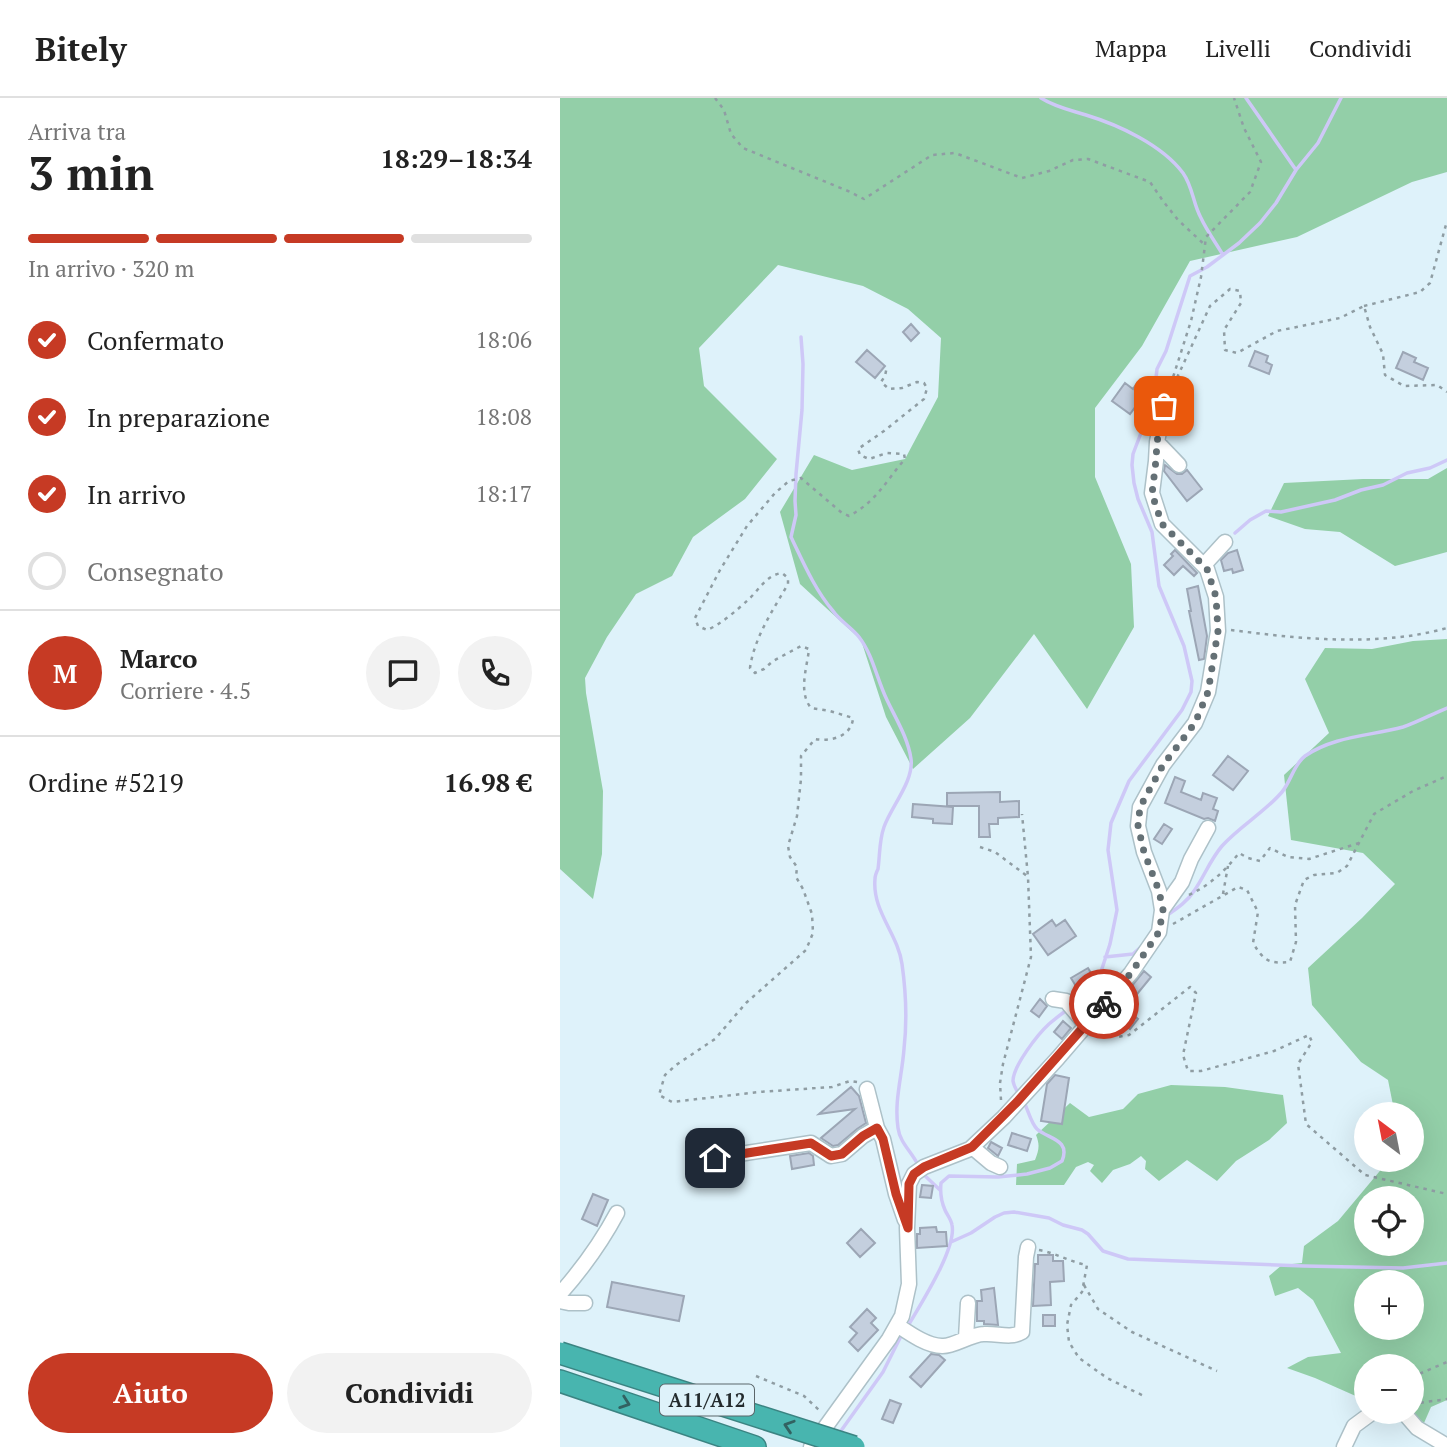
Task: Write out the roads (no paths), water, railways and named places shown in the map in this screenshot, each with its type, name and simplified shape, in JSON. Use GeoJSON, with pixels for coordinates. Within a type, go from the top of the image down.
{"type":"FeatureCollection","features":[{"type":"Feature","properties":{"kind":"highway","name":"A11/A12"},"geometry":{"type":"LineString","coordinates":[[560,1353],[854,1447]]}},
{"type":"Feature","properties":{"kind":"highway","name":"A11/A12"},"geometry":{"type":"LineString","coordinates":[[560,1381],[755,1447]]}},
{"type":"Feature","properties":{"kind":"street"},"geometry":{"type":"LineString","coordinates":[[811,1447],[889,1339],[902,1328],[909,1284],[909,1184],[919,1170],[972,1147],[1004,1117],[1131,973],[1159,932],[1162,912],[1159,891],[1144,852],[1138,826],[1140,807],[1163,765],[1195,723],[1208,692],[1218,628],[1216,597],[1207,569],[1162,524],[1152,494],[1158,402]]}},
{"type":"Feature","properties":{"kind":"street"},"geometry":{"type":"LineString","coordinates":[[1157,442],[1179,465]]}},
{"type":"Feature","properties":{"kind":"street"},"geometry":{"type":"LineString","coordinates":[[1204,565],[1226,542]]}},
{"type":"Feature","properties":{"kind":"street"},"geometry":{"type":"LineString","coordinates":[[1162,912],[1182,882],[1208,828]]}},
{"type":"Feature","properties":{"kind":"street"},"geometry":{"type":"LineString","coordinates":[[1065,1004],[1088,1022]]}},
{"type":"Feature","properties":{"kind":"street"},"geometry":{"type":"LineString","coordinates":[[867,1089],[908,1228]]}},
{"type":"Feature","properties":{"kind":"street"},"geometry":{"type":"LineString","coordinates":[[694,1161],[811,1143],[831,1156],[842,1154],[877,1128]]}},
{"type":"Feature","properties":{"kind":"street"},"geometry":{"type":"LineString","coordinates":[[972,1147],[1000,1167]]}},
{"type":"Feature","properties":{"kind":"street"},"geometry":{"type":"LineString","coordinates":[[560,1294],[605,1236],[617,1213]]}},
{"type":"Feature","properties":{"kind":"street"},"geometry":{"type":"LineString","coordinates":[[902,1328],[919,1339],[943,1347],[984,1334],[1016,1336],[1022,1332],[1028,1250]]}},
{"type":"Feature","properties":{"kind":"street"},"geometry":{"type":"LineString","coordinates":[[560,1301],[585,1303]]}},
{"type":"Feature","properties":{"kind":"street"},"geometry":{"type":"LineString","coordinates":[[966,1338],[968,1303]]}},
{"type":"Feature","properties":{"kind":"street"},"geometry":{"type":"LineString","coordinates":[[1344,1447],[1357,1424]]}},
{"type":"Feature","properties":{"kind":"street"},"geometry":{"type":"LineString","coordinates":[[1414,1424],[1447,1446]]}},
{"type":"Feature","properties":{"kind":"waterway"},"geometry":{"type":"LineString","coordinates":[[1041,98],[1126,130],[1164,154],[1186,178],[1198,213],[1223,255]]}},
{"type":"Feature","properties":{"kind":"waterway"},"geometry":{"type":"LineString","coordinates":[[1246,98],[1296,170]]}},
{"type":"Feature","properties":{"kind":"waterway"},"geometry":{"type":"LineString","coordinates":[[1154,396],[1157,369],[1166,351],[1190,276],[1239,243],[1260,223],[1318,143],[1341,98]]}},
{"type":"Feature","properties":{"kind":"waterway"},"geometry":{"type":"LineString","coordinates":[[801,337],[802,410],[796,474],[796,515],[791,537],[821,594],[836,615],[864,644],[904,736],[911,759],[906,785],[882,832],[875,891],[902,964],[906,1028],[897,1118],[901,1138],[918,1165]]}},
{"type":"Feature","properties":{"kind":"waterway"},"geometry":{"type":"LineString","coordinates":[[1074,1006],[1096,987],[1110,944],[1117,910],[1108,850],[1111,823],[1129,781],[1182,710],[1191,692],[1192,681],[1184,646],[1159,586],[1152,532],[1134,483],[1133,454],[1152,404]]}},
{"type":"Feature","properties":{"kind":"waterway"},"geometry":{"type":"LineString","coordinates":[[1235,533],[1266,511],[1281,512],[1335,500],[1447,460]]}},
{"type":"Feature","properties":{"kind":"waterway"},"geometry":{"type":"LineString","coordinates":[[1166,916],[1191,895],[1222,846],[1282,792],[1298,763],[1305,756],[1328,744],[1403,727],[1447,708]]}},
{"type":"Feature","properties":{"kind":"waterway"},"geometry":{"type":"LineString","coordinates":[[1105,957],[1133,954],[1142,946]]}},
{"type":"Feature","properties":{"kind":"waterway"},"geometry":{"type":"LineString","coordinates":[[1020,1096],[1013,1081],[1021,1059],[1044,1029],[1067,1010]]}},
{"type":"Feature","properties":{"kind":"waterway"},"geometry":{"type":"LineString","coordinates":[[908,1326],[949,1248],[951,1223],[942,1200],[941,1183],[949,1176],[998,1177],[1027,1174],[1050,1168],[1062,1161],[1064,1154],[1061,1144],[1037,1129],[1024,1102]]}},
{"type":"Feature","properties":{"kind":"waterway"},"geometry":{"type":"LineString","coordinates":[[921,1172],[940,1190]]}},
{"type":"Feature","properties":{"kind":"waterway"},"geometry":{"type":"LineString","coordinates":[[951,1242],[995,1217],[1014,1212],[1049,1218],[1082,1230],[1103,1251],[1128,1259],[1403,1268],[1447,1263]]}},
{"type":"Feature","properties":{"kind":"waterway"},"geometry":{"type":"LineString","coordinates":[[838,1435],[883,1372],[903,1332]]}}]}
